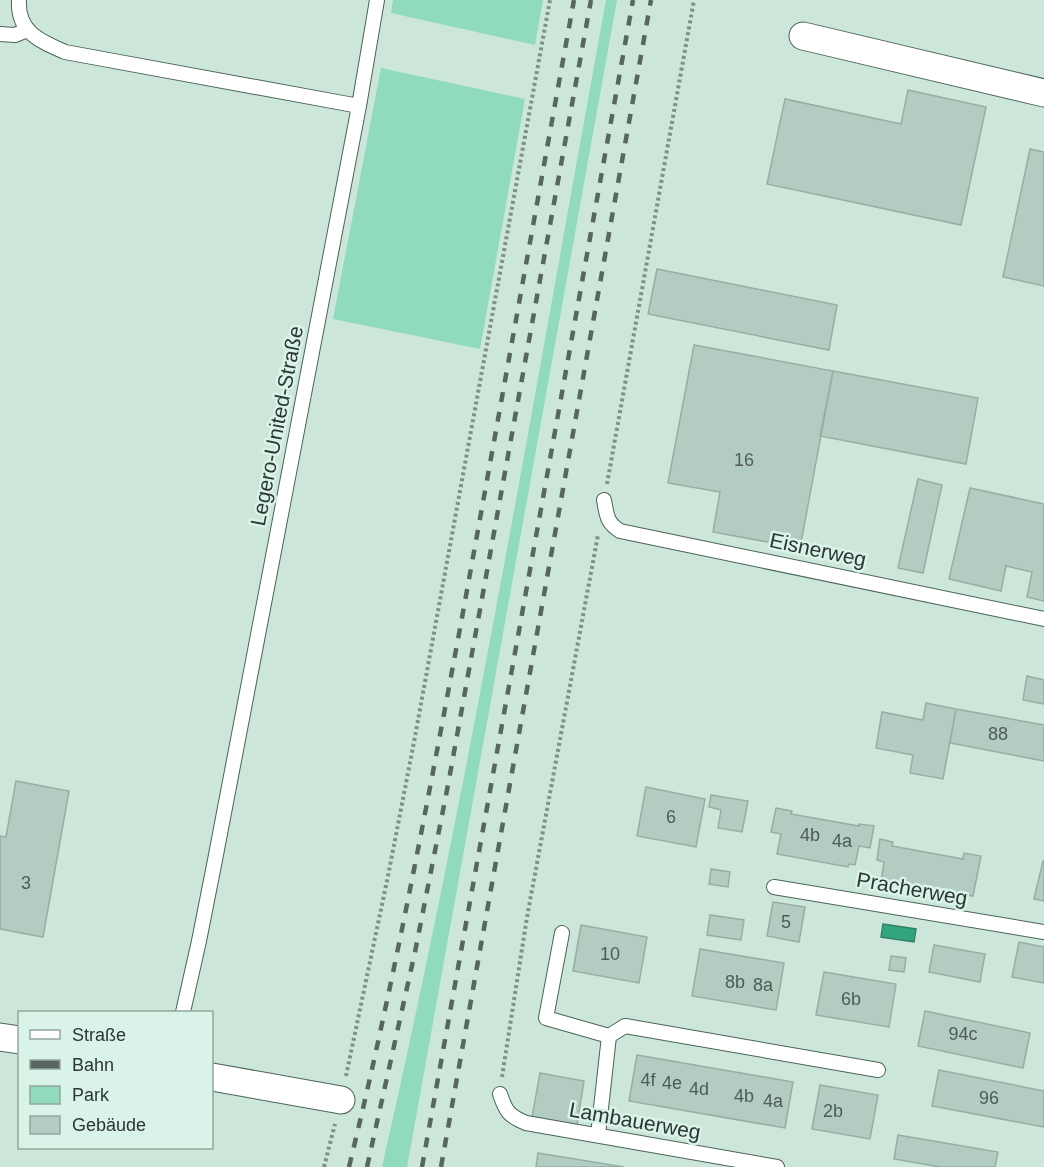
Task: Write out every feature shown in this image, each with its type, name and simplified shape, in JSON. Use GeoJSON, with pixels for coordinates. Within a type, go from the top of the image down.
{"type":"FeatureCollection","features":[{"type":"Feature","properties":{"kind":"street"},"geometry":{"type":"LineString","coordinates":[[803,36],[1044,93]]}},
{"type":"Feature","properties":{"kind":"street"},"geometry":{"type":"LineString","coordinates":[[0,1037],[18,1040]]}},
{"type":"Feature","properties":{"kind":"street"},"geometry":{"type":"LineString","coordinates":[[213,1077],[341,1100]]}},
{"type":"Feature","properties":{"kind":"lane"},"geometry":{"type":"LineString","coordinates":[[19,0],[20,16],[27,30],[40,41],[65,52],[359,106]]}},
{"type":"Feature","properties":{"kind":"lane","name":"Legero-United-Straße"},"geometry":{"type":"LineString","coordinates":[[183,1011],[215,860],[359,106],[377,0]]}},
{"type":"Feature","properties":{"kind":"lane"},"geometry":{"type":"LineString","coordinates":[[0,34],[15,35],[27,30]]}},
{"type":"Feature","properties":{"kind":"lane","name":"Eisnerweg"},"geometry":{"type":"LineString","coordinates":[[604,500],[608,520],[620,531],[1044,618]]}},
{"type":"Feature","properties":{"kind":"lane","name":"Pracherweg"},"geometry":{"type":"LineString","coordinates":[[774,887],[1044,932]]}},
{"type":"Feature","properties":{"kind":"lane"},"geometry":{"type":"LineString","coordinates":[[562,933],[546,1018],[609,1036],[625,1026],[878,1070]]}},
{"type":"Feature","properties":{"kind":"lane"},"geometry":{"type":"LineString","coordinates":[[598,1136],[609,1036]]}},
{"type":"Feature","properties":{"kind":"lane","name":"Lambauerweg"},"geometry":{"type":"LineString","coordinates":[[500,1094],[508,1114],[526,1123],[777,1167]]}},
{"type":"Feature","properties":{"kind":"path"},"geometry":{"type":"LineString","coordinates":[[324,1167],[341,1100],[417,730],[550,0]]}},
{"type":"Feature","properties":{"kind":"path"},"geometry":{"type":"LineString","coordinates":[[500,1094],[526,917],[694,0]]}},
{"type":"Feature","properties":{"kind":"green space"},"geometry":{"type":"Polygon","coordinates":[[[393,0],[543,0],[535,45],[391,13],[393,0]]]}},
{"type":"Feature","properties":{"kind":"green space"},"geometry":{"type":"Polygon","coordinates":[[[606,0],[617,0],[407,1167],[382,1167],[473,731],[606,0]]]}},
{"type":"Feature","properties":{"kind":"green space"},"geometry":{"type":"Polygon","coordinates":[[[381,68],[525,99],[480,349],[333,319],[381,68]]]}},
{"type":"Feature","properties":{"kind":"shaded area"},"geometry":{"type":"Polygon","coordinates":[[[883,924],[916,929],[914,942],[881,937],[883,924]]]}},
{"type":"Feature","properties":{"kind":"building"},"geometry":{"type":"Polygon","coordinates":[[[908,90],[986,107],[961,225],[767,184],[785,99],[901,124],[908,90]]]}},
{"type":"Feature","properties":{"kind":"building"},"geometry":{"type":"Polygon","coordinates":[[[1030,149],[1044,152],[1044,286],[1003,277],[1030,149]]]}},
{"type":"Feature","properties":{"kind":"building"},"geometry":{"type":"Polygon","coordinates":[[[657,269],[837,305],[829,350],[648,314],[657,269]]]}},
{"type":"Feature","properties":{"kind":"building"},"geometry":{"type":"Polygon","coordinates":[[[694,345],[833,371],[800,548],[713,532],[720,492],[668,483],[694,345]]]}},
{"type":"Feature","properties":{"kind":"building"},"geometry":{"type":"Polygon","coordinates":[[[833,371],[978,398],[966,464],[820,436],[833,371]]]}},
{"type":"Feature","properties":{"kind":"building"},"geometry":{"type":"Polygon","coordinates":[[[918,479],[942,485],[923,573],[898,568],[918,479]]]}},
{"type":"Feature","properties":{"kind":"building"},"geometry":{"type":"Polygon","coordinates":[[[970,488],[1044,504],[1044,601],[1027,597],[1032,572],[1006,566],[1001,591],[949,579],[970,488]]]}},
{"type":"Feature","properties":{"kind":"building"},"geometry":{"type":"Polygon","coordinates":[[[1027,676],[1044,680],[1044,704],[1023,700],[1027,676]]]}},
{"type":"Feature","properties":{"kind":"building"},"geometry":{"type":"Polygon","coordinates":[[[926,703],[956,709],[943,779],[910,773],[913,755],[876,748],[882,712],[923,720],[926,703]]]}},
{"type":"Feature","properties":{"kind":"building"},"geometry":{"type":"Polygon","coordinates":[[[956,709],[1044,725],[1044,761],[950,743],[956,709]]]}},
{"type":"Feature","properties":{"kind":"building"},"geometry":{"type":"Polygon","coordinates":[[[16,781],[69,791],[43,937],[0,929],[0,836],[6,837],[16,781]]]}},
{"type":"Feature","properties":{"kind":"building"},"geometry":{"type":"Polygon","coordinates":[[[646,787],[705,799],[696,847],[637,836],[646,787]]]}},
{"type":"Feature","properties":{"kind":"building"},"geometry":{"type":"Polygon","coordinates":[[[711,795],[748,801],[742,832],[718,828],[721,810],[709,807],[711,795]]]}},
{"type":"Feature","properties":{"kind":"building"},"geometry":{"type":"Polygon","coordinates":[[[776,808],[792,811],[791,814],[859,826],[859,824],[874,826],[870,848],[859,846],[855,865],[849,864],[848,867],[777,854],[781,834],[771,832],[776,808]]]}},
{"type":"Feature","properties":{"kind":"building"},"geometry":{"type":"Polygon","coordinates":[[[880,839],[893,842],[892,846],[963,859],[964,853],[981,856],[973,896],[881,882],[884,862],[877,860],[880,839]]]}},
{"type":"Feature","properties":{"kind":"building"},"geometry":{"type":"Polygon","coordinates":[[[1044,861],[1044,901],[1034,899],[1044,861]]]}},
{"type":"Feature","properties":{"kind":"building"},"geometry":{"type":"Polygon","coordinates":[[[711,869],[730,872],[728,887],[709,884],[711,869]]]}},
{"type":"Feature","properties":{"kind":"building"},"geometry":{"type":"Polygon","coordinates":[[[773,902],[805,907],[799,942],[767,936],[773,902]]]}},
{"type":"Feature","properties":{"kind":"building"},"geometry":{"type":"Polygon","coordinates":[[[710,915],[744,920],[741,940],[707,935],[710,915]]]}},
{"type":"Feature","properties":{"kind":"building"},"geometry":{"type":"Polygon","coordinates":[[[581,925],[647,937],[639,983],[573,971],[581,925]]]}},
{"type":"Feature","properties":{"kind":"building"},"geometry":{"type":"Polygon","coordinates":[[[1019,942],[1044,947],[1044,983],[1012,977],[1019,942]]]}},
{"type":"Feature","properties":{"kind":"building"},"geometry":{"type":"Polygon","coordinates":[[[934,945],[985,954],[980,982],[929,972],[934,945]]]}},
{"type":"Feature","properties":{"kind":"building"},"geometry":{"type":"Polygon","coordinates":[[[700,949],[784,963],[776,1010],[692,996],[700,949]]]}},
{"type":"Feature","properties":{"kind":"building"},"geometry":{"type":"Polygon","coordinates":[[[891,956],[906,958],[904,972],[889,970],[891,956]]]}},
{"type":"Feature","properties":{"kind":"building"},"geometry":{"type":"Polygon","coordinates":[[[824,972],[896,984],[889,1027],[816,1015],[824,972]]]}},
{"type":"Feature","properties":{"kind":"building"},"geometry":{"type":"Polygon","coordinates":[[[925,1011],[1030,1033],[1023,1068],[918,1046],[925,1011]]]}},
{"type":"Feature","properties":{"kind":"building"},"geometry":{"type":"Polygon","coordinates":[[[637,1055],[793,1082],[785,1128],[629,1101],[637,1055]]]}},
{"type":"Feature","properties":{"kind":"building"},"geometry":{"type":"Polygon","coordinates":[[[939,1070],[1044,1091],[1044,1127],[932,1106],[939,1070]]]}},
{"type":"Feature","properties":{"kind":"building"},"geometry":{"type":"Polygon","coordinates":[[[540,1073],[584,1081],[577,1125],[532,1117],[540,1073]]]}},
{"type":"Feature","properties":{"kind":"building"},"geometry":{"type":"Polygon","coordinates":[[[820,1085],[878,1095],[870,1139],[812,1129],[820,1085]]]}},
{"type":"Feature","properties":{"kind":"building"},"geometry":{"type":"Polygon","coordinates":[[[898,1135],[998,1152],[995,1167],[940,1167],[894,1159],[898,1135]]]}},
{"type":"Feature","properties":{"kind":"building"},"geometry":{"type":"Polygon","coordinates":[[[538,1153],[624,1167],[536,1167],[538,1153]]]}},
{"type":"Feature","properties":{"kind":"railway"},"geometry":{"type":"LineString","coordinates":[[349,1167],[395,964],[422,828],[574,0]]}},
{"type":"Feature","properties":{"kind":"railway"},"geometry":{"type":"LineString","coordinates":[[367,1167],[415,952],[448,785],[591,0]]}},
{"type":"Feature","properties":{"kind":"railway"},"geometry":{"type":"LineString","coordinates":[[422,1167],[633,0]]}},
{"type":"Feature","properties":{"kind":"railway"},"geometry":{"type":"LineString","coordinates":[[441,1167],[651,0]]}}]}
